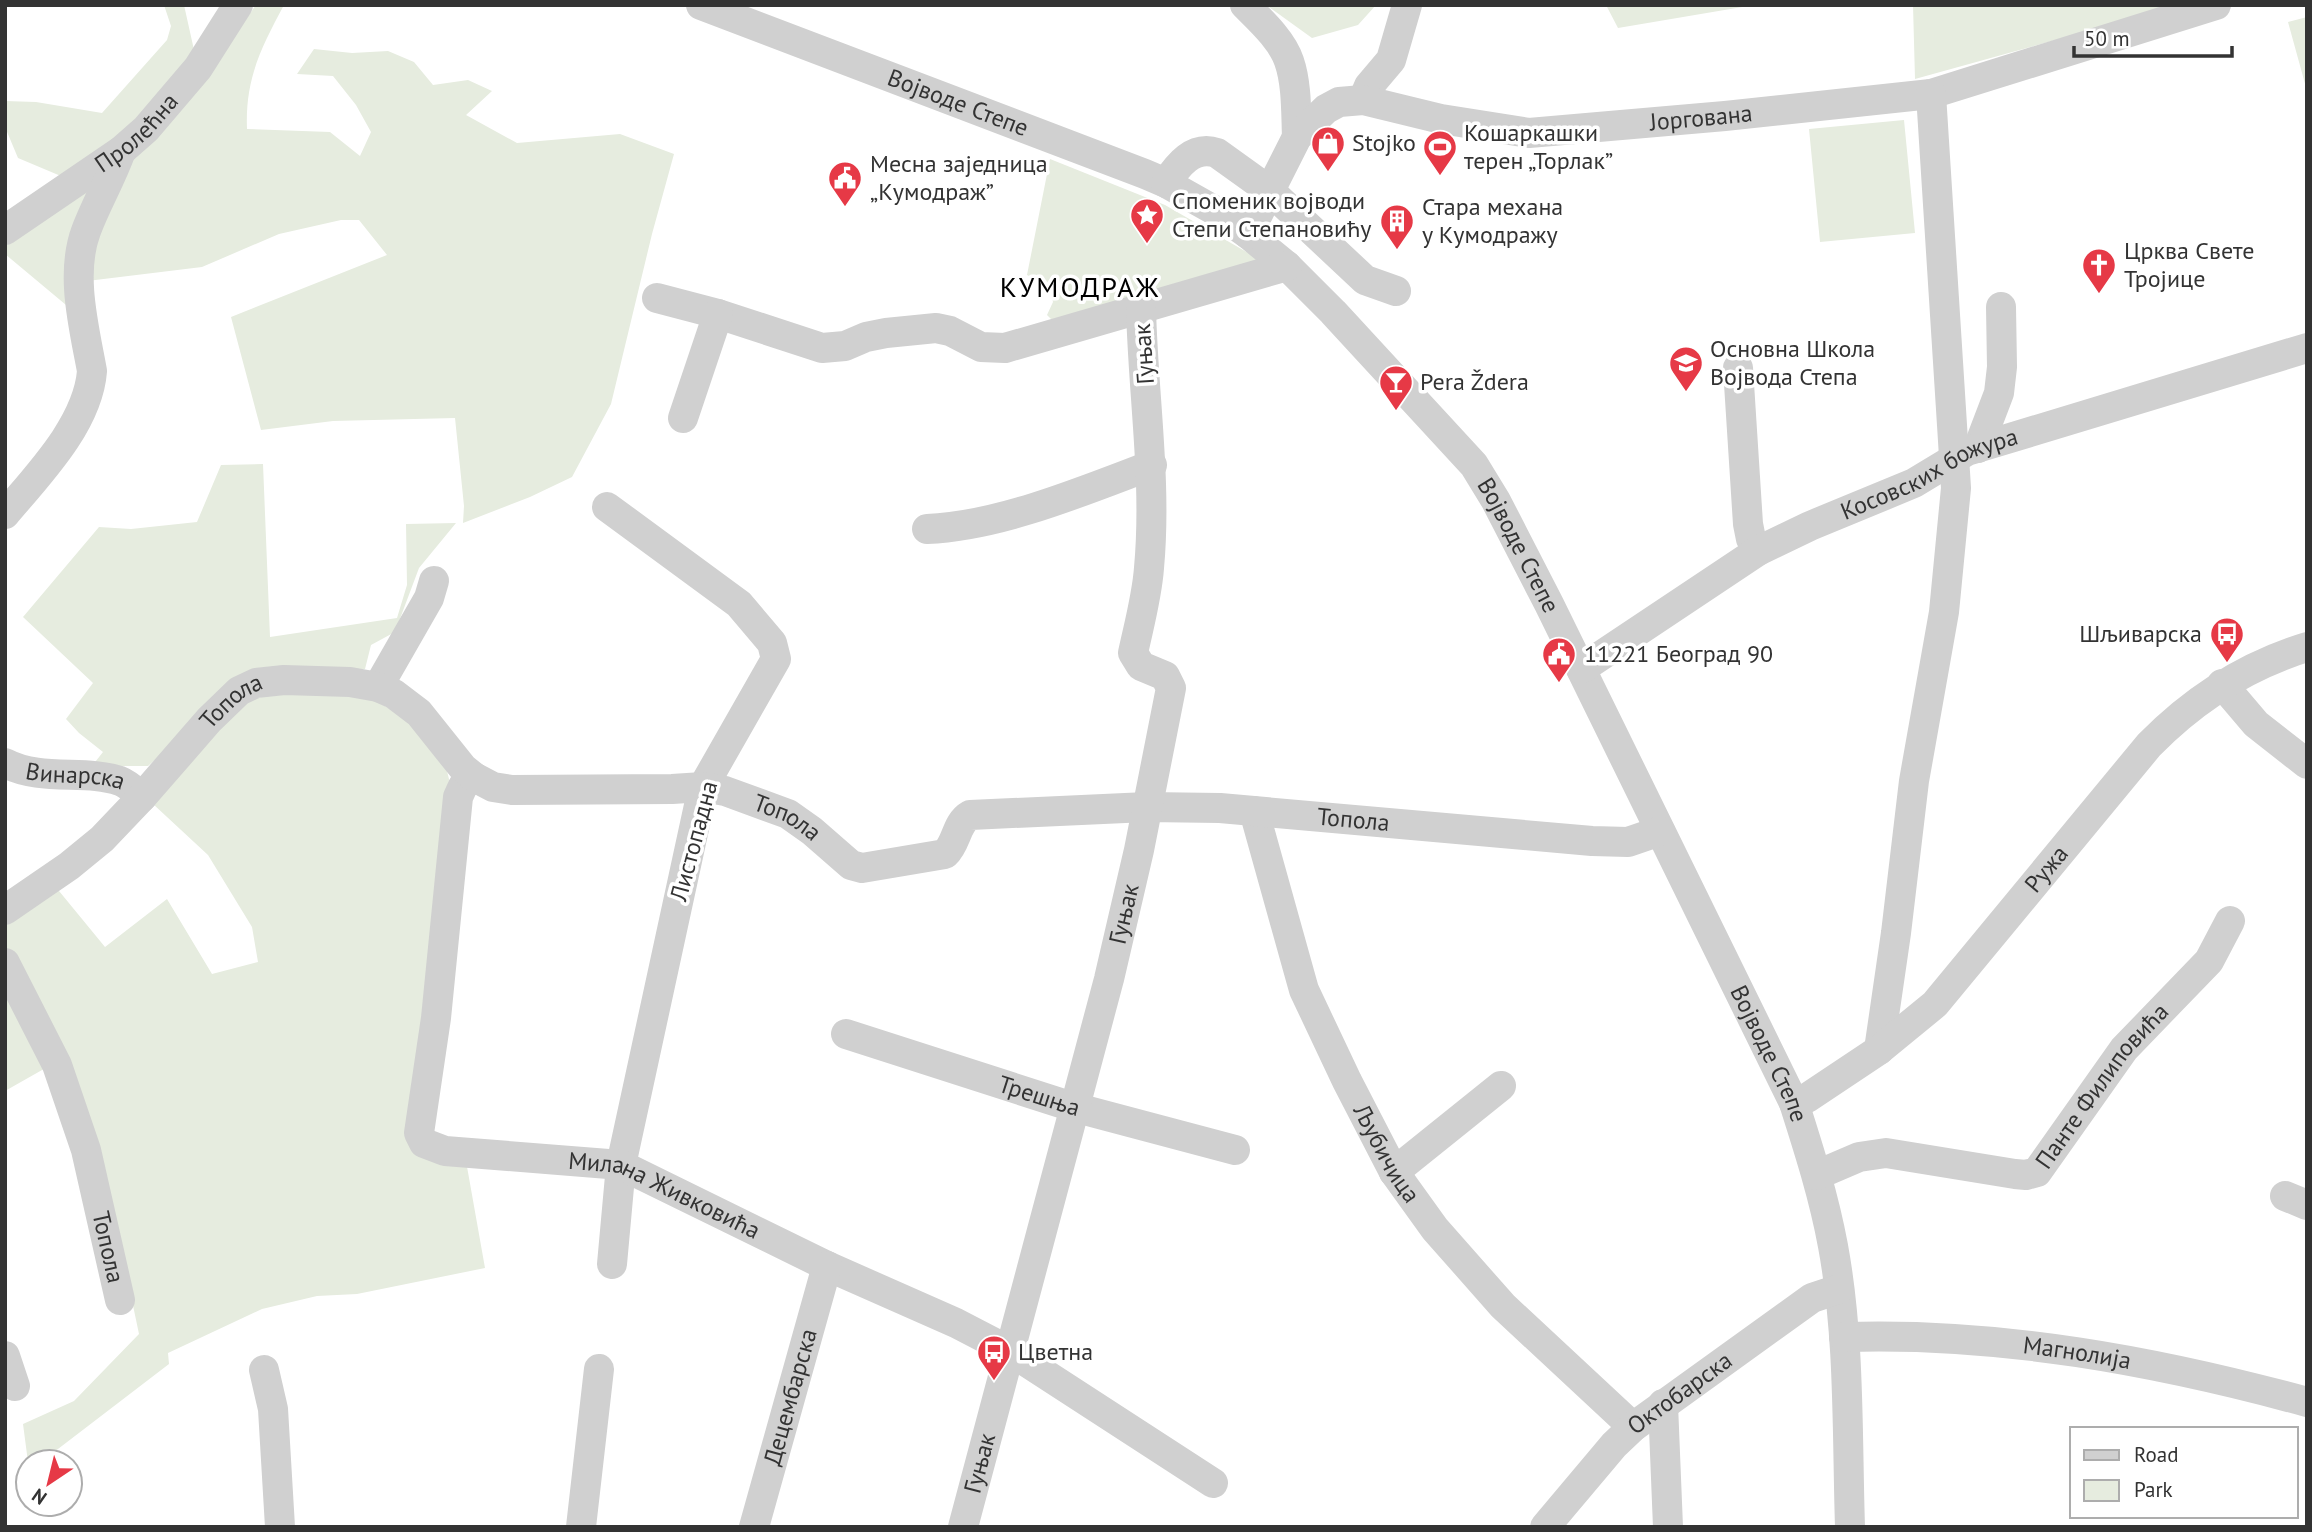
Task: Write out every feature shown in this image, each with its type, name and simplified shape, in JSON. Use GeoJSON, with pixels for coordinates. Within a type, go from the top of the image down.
{"type":"FeatureCollection","features":[{"type":"Feature","properties":{"kind":"street","name":"Пролећна"},"geometry":{"type":"LineString","coordinates":[[5,230],[121,151],[146,129],[198,68],[238,5]]}},
{"type":"Feature","properties":{"kind":"street","name":"Војводе Степе"},"geometry":{"type":"LineString","coordinates":[[701,5],[1166,183],[1197,200],[1248,234],[1287,266],[1333,312],[1478,471],[1496,501],[1581,669],[1794,1102],[1818,1175],[1839,1289],[1850,1527]]}},
{"type":"Feature","properties":{"kind":"street"},"geometry":{"type":"LineString","coordinates":[[1245,5],[1260,20],[1288,58],[1292,72],[1297,137]]}},
{"type":"Feature","properties":{"kind":"street"},"geometry":{"type":"LineString","coordinates":[[1363,100],[1369,86],[1394,55],[1407,5]]}},
{"type":"Feature","properties":{"kind":"street","name":"Јоргована"},"geometry":{"type":"LineString","coordinates":[[1248,234],[1297,137],[1326,109],[1339,102],[1363,100],[1441,119],[1529,133],[1931,94],[2216,5]]}},
{"type":"Feature","properties":{"kind":"street"},"geometry":{"type":"LineString","coordinates":[[1879,1050],[1896,933],[1913,781],[1944,612],[1955,511],[1966,453],[1931,94]]}},
{"type":"Feature","properties":{"kind":"street"},"geometry":{"type":"LineString","coordinates":[[5,514],[41,472],[78,417],[91,385],[92,371],[79,282],[80,255],[86,231],[121,151]]}},
{"type":"Feature","properties":{"kind":"street"},"geometry":{"type":"LineString","coordinates":[[1166,183],[1182,162],[1199,151],[1217,153],[1270,191],[1364,280],[1396,291]]}},
{"type":"Feature","properties":{"kind":"street"},"geometry":{"type":"LineString","coordinates":[[657,298],[718,314],[822,348],[845,346],[866,337],[886,333],[936,328],[950,331],[981,347],[995,349],[1034,342],[1287,266]]}},
{"type":"Feature","properties":{"kind":"street"},"geometry":{"type":"LineString","coordinates":[[1333,312],[1364,280]]}},
{"type":"Feature","properties":{"kind":"street"},"geometry":{"type":"LineString","coordinates":[[1966,453],[1999,393],[2002,368],[2001,307]]}},
{"type":"Feature","properties":{"kind":"street","name":"Гуњак"},"geometry":{"type":"LineString","coordinates":[[963,1527],[1109,979],[1171,688],[1165,676],[1141,666],[1133,653],[1149,570],[1152,465],[1141,308]]}},
{"type":"Feature","properties":{"kind":"street"},"geometry":{"type":"LineString","coordinates":[[683,418],[718,314]]}},
{"type":"Feature","properties":{"kind":"street","name":"Косовских божура"},"geometry":{"type":"LineString","coordinates":[[1581,669],[1758,551],[1810,526],[1914,483],[1966,453],[2307,348]]}},
{"type":"Feature","properties":{"kind":"street"},"geometry":{"type":"LineString","coordinates":[[1738,368],[1748,524],[1758,551]]}},
{"type":"Feature","properties":{"kind":"street"},"geometry":{"type":"LineString","coordinates":[[927,529],[955,528],[1060,500],[1152,465]]}},
{"type":"Feature","properties":{"kind":"street","name":"Листопадна"},"geometry":{"type":"LineString","coordinates":[[607,507],[739,604],[772,643],[776,659],[703,787],[621,1165],[612,1265]]}},
{"type":"Feature","properties":{"kind":"street"},"geometry":{"type":"LineString","coordinates":[[378,687],[429,598],[434,581]]}},
{"type":"Feature","properties":{"kind":"street","name":"Ружа"},"geometry":{"type":"LineString","coordinates":[[1794,1102],[1807,1098],[1879,1050],[1916,1022],[1944,996],[2149,745],[2178,717],[2222,684],[2256,666],[2307,647]]}},
{"type":"Feature","properties":{"kind":"street","name":"Топола"},"geometry":{"type":"LineString","coordinates":[[5,911],[77,860],[118,823],[209,720],[239,691],[269,681],[284,680],[350,682],[378,687],[394,694],[419,713],[463,768],[493,787],[512,790],[703,787],[725,791],[788,814],[812,831],[842,859],[862,867],[945,855],[951,849],[962,820],[970,815],[1147,807],[1254,811],[1592,841],[1628,842],[1660,831]]}},
{"type":"Feature","properties":{"kind":"street"},"geometry":{"type":"LineString","coordinates":[[2222,684],[2256,724],[2307,764]]}},
{"type":"Feature","properties":{"kind":"street","name":"Винарска"},"geometry":{"type":"LineString","coordinates":[[5,763],[14,768],[40,773],[120,781],[142,797]]}},
{"type":"Feature","properties":{"kind":"street","name":"Милана Живковића"},"geometry":{"type":"LineString","coordinates":[[474,777],[463,786],[458,797],[436,1018],[419,1133],[424,1143],[445,1152],[621,1165],[827,1266],[956,1323],[1008,1350],[1213,1483]]}},
{"type":"Feature","properties":{"kind":"street","name":"Љубичица"},"geometry":{"type":"LineString","coordinates":[[1254,811],[1304,990],[1394,1172],[1435,1229],[1503,1307],[1633,1427]]}},
{"type":"Feature","properties":{"kind":"street","name":"Панте Филиповића"},"geometry":{"type":"LineString","coordinates":[[1818,1175],[1859,1157],[1886,1153],[2015,1174],[2037,1172],[2124,1049],[2209,961],[2230,921]]}},
{"type":"Feature","properties":{"kind":"street","name":"Топола"},"geometry":{"type":"LineString","coordinates":[[5,963],[57,1065],[86,1150],[120,1300]]}},
{"type":"Feature","properties":{"kind":"street","name":"Трешња"},"geometry":{"type":"LineString","coordinates":[[846,1034],[1073,1107],[1235,1150]]}},
{"type":"Feature","properties":{"kind":"street"},"geometry":{"type":"LineString","coordinates":[[1394,1172],[1501,1086]]}},
{"type":"Feature","properties":{"kind":"street","name":"Децембарска"},"geometry":{"type":"LineString","coordinates":[[754,1527],[827,1266]]}},
{"type":"Feature","properties":{"kind":"street","name":"Октобарска"},"geometry":{"type":"LineString","coordinates":[[1545,1527],[1614,1445],[1633,1427],[1812,1298],[1839,1289]]}},
{"type":"Feature","properties":{"kind":"street","name":"Магнолија"},"geometry":{"type":"LineString","coordinates":[[1843,1337],[1968,1339],[2062,1350],[2195,1374],[2307,1402]]}},
{"type":"Feature","properties":{"kind":"street"},"geometry":{"type":"LineString","coordinates":[[5,1356],[15,1386]]}},
{"type":"Feature","properties":{"kind":"street"},"geometry":{"type":"LineString","coordinates":[[581,1527],[599,1369]]}},
{"type":"Feature","properties":{"kind":"street"},"geometry":{"type":"LineString","coordinates":[[264,1370],[273,1409],[280,1527]]}},
{"type":"Feature","properties":{"kind":"street"},"geometry":{"type":"LineString","coordinates":[[1663,1404],[1668,1527]]}},
{"type":"Feature","properties":{"kind":"green space"},"geometry":{"type":"Polygon","coordinates":[[[164,5],[184,5],[198,68],[208,72],[256,5],[284,5],[256,64],[249,95],[247,129],[330,132],[360,156],[371,132],[356,105],[333,76],[297,74],[314,49],[352,53],[388,51],[414,62],[433,85],[468,80],[492,91],[466,115],[517,143],[620,134],[674,154],[611,404],[572,477],[463,523],[464,506],[455,418],[333,421],[261,430],[231,317],[387,255],[359,220],[341,220],[279,234],[202,267],[79,282],[84,320],[5,254],[5,230],[75,182],[18,158],[5,127],[5,101],[36,102],[102,113],[167,40],[171,26],[164,5]]]}},
{"type":"Feature","properties":{"kind":"green space"},"geometry":{"type":"Polygon","coordinates":[[[1266,5],[1376,5],[1358,25],[1312,38],[1266,5]]]}},
{"type":"Feature","properties":{"kind":"green space"},"geometry":{"type":"Polygon","coordinates":[[[1606,5],[1754,5],[1618,28],[1606,5]]]}},
{"type":"Feature","properties":{"kind":"green space"},"geometry":{"type":"Polygon","coordinates":[[[1913,5],[2182,5],[1915,79],[1913,5]]]}},
{"type":"Feature","properties":{"kind":"green space"},"geometry":{"type":"Polygon","coordinates":[[[2307,17],[2307,91],[2288,22],[2307,17]]]}},
{"type":"Feature","properties":{"kind":"green space"},"geometry":{"type":"Polygon","coordinates":[[[1904,120],[1915,233],[1820,242],[1809,129],[1904,120]]]}},
{"type":"Feature","properties":{"kind":"green space"},"geometry":{"type":"Polygon","coordinates":[[[1050,159],[1165,205],[1257,258],[1258,266],[1055,323],[1047,315],[1053,302],[1049,286],[1027,275],[1050,159]]]}},
{"type":"Feature","properties":{"kind":"green space"},"geometry":{"type":"Polygon","coordinates":[[[263,464],[270,637],[397,618],[407,585],[406,524],[456,523],[419,568],[395,632],[371,645],[365,669],[327,672],[271,668],[148,766],[92,766],[103,752],[66,719],[93,683],[23,617],[99,527],[131,529],[197,522],[221,465],[263,464]]]}},
{"type":"Feature","properties":{"kind":"green space"},"geometry":{"type":"Polygon","coordinates":[[[276,693],[371,697],[424,731],[446,767],[449,779],[430,1146],[466,1161],[485,1268],[357,1294],[317,1296],[262,1309],[168,1353],[169,1364],[59,1448],[26,1448],[23,1424],[74,1401],[139,1334],[65,1057],[5,1091],[5,910],[50,880],[105,947],[167,899],[212,974],[258,962],[252,927],[208,855],[153,804],[241,703],[276,693]]]}},
{"type":"Feature","properties":{"kind":"place","name":"Stojko"},"geometry":{"type":"Point","coordinates":[1328,173]}},
{"type":"Feature","properties":{"kind":"place","name":"Кошаркашки терен „Торлак”"},"geometry":{"type":"Point","coordinates":[1440,177]}},
{"type":"Feature","properties":{"kind":"place","name":"Месна заједница „Кумодраж”"},"geometry":{"type":"Point","coordinates":[845,208]}},
{"type":"Feature","properties":{"kind":"place","name":"Споменик војводи Степи Степановићу"},"geometry":{"type":"Point","coordinates":[1147,245]}},
{"type":"Feature","properties":{"kind":"place","name":"Стара механа у Кумодражу"},"geometry":{"type":"Point","coordinates":[1397,251]}},
{"type":"Feature","properties":{"kind":"place","name":"Црква Свете Тројице"},"geometry":{"type":"Point","coordinates":[2099,295]}},
{"type":"Feature","properties":{"kind":"place","name":"Основна Школа Војвода Степа"},"geometry":{"type":"Point","coordinates":[1686,393]}},
{"type":"Feature","properties":{"kind":"place","name":"Pera Ždera"},"geometry":{"type":"Point","coordinates":[1396,412]}},
{"type":"Feature","properties":{"kind":"place","name":"Шљиварска"},"geometry":{"type":"Point","coordinates":[2227,664]}},
{"type":"Feature","properties":{"kind":"place","name":"11221 Београд 90"},"geometry":{"type":"Point","coordinates":[1559,684]}},
{"type":"Feature","properties":{"kind":"place","name":"Цветна"},"geometry":{"type":"Point","coordinates":[994,1382]}},
{"type":"Feature","properties":{"kind":"district","name":"КУМОДРАЖ"},"geometry":{"type":"Point","coordinates":[1080,287]}}]}
